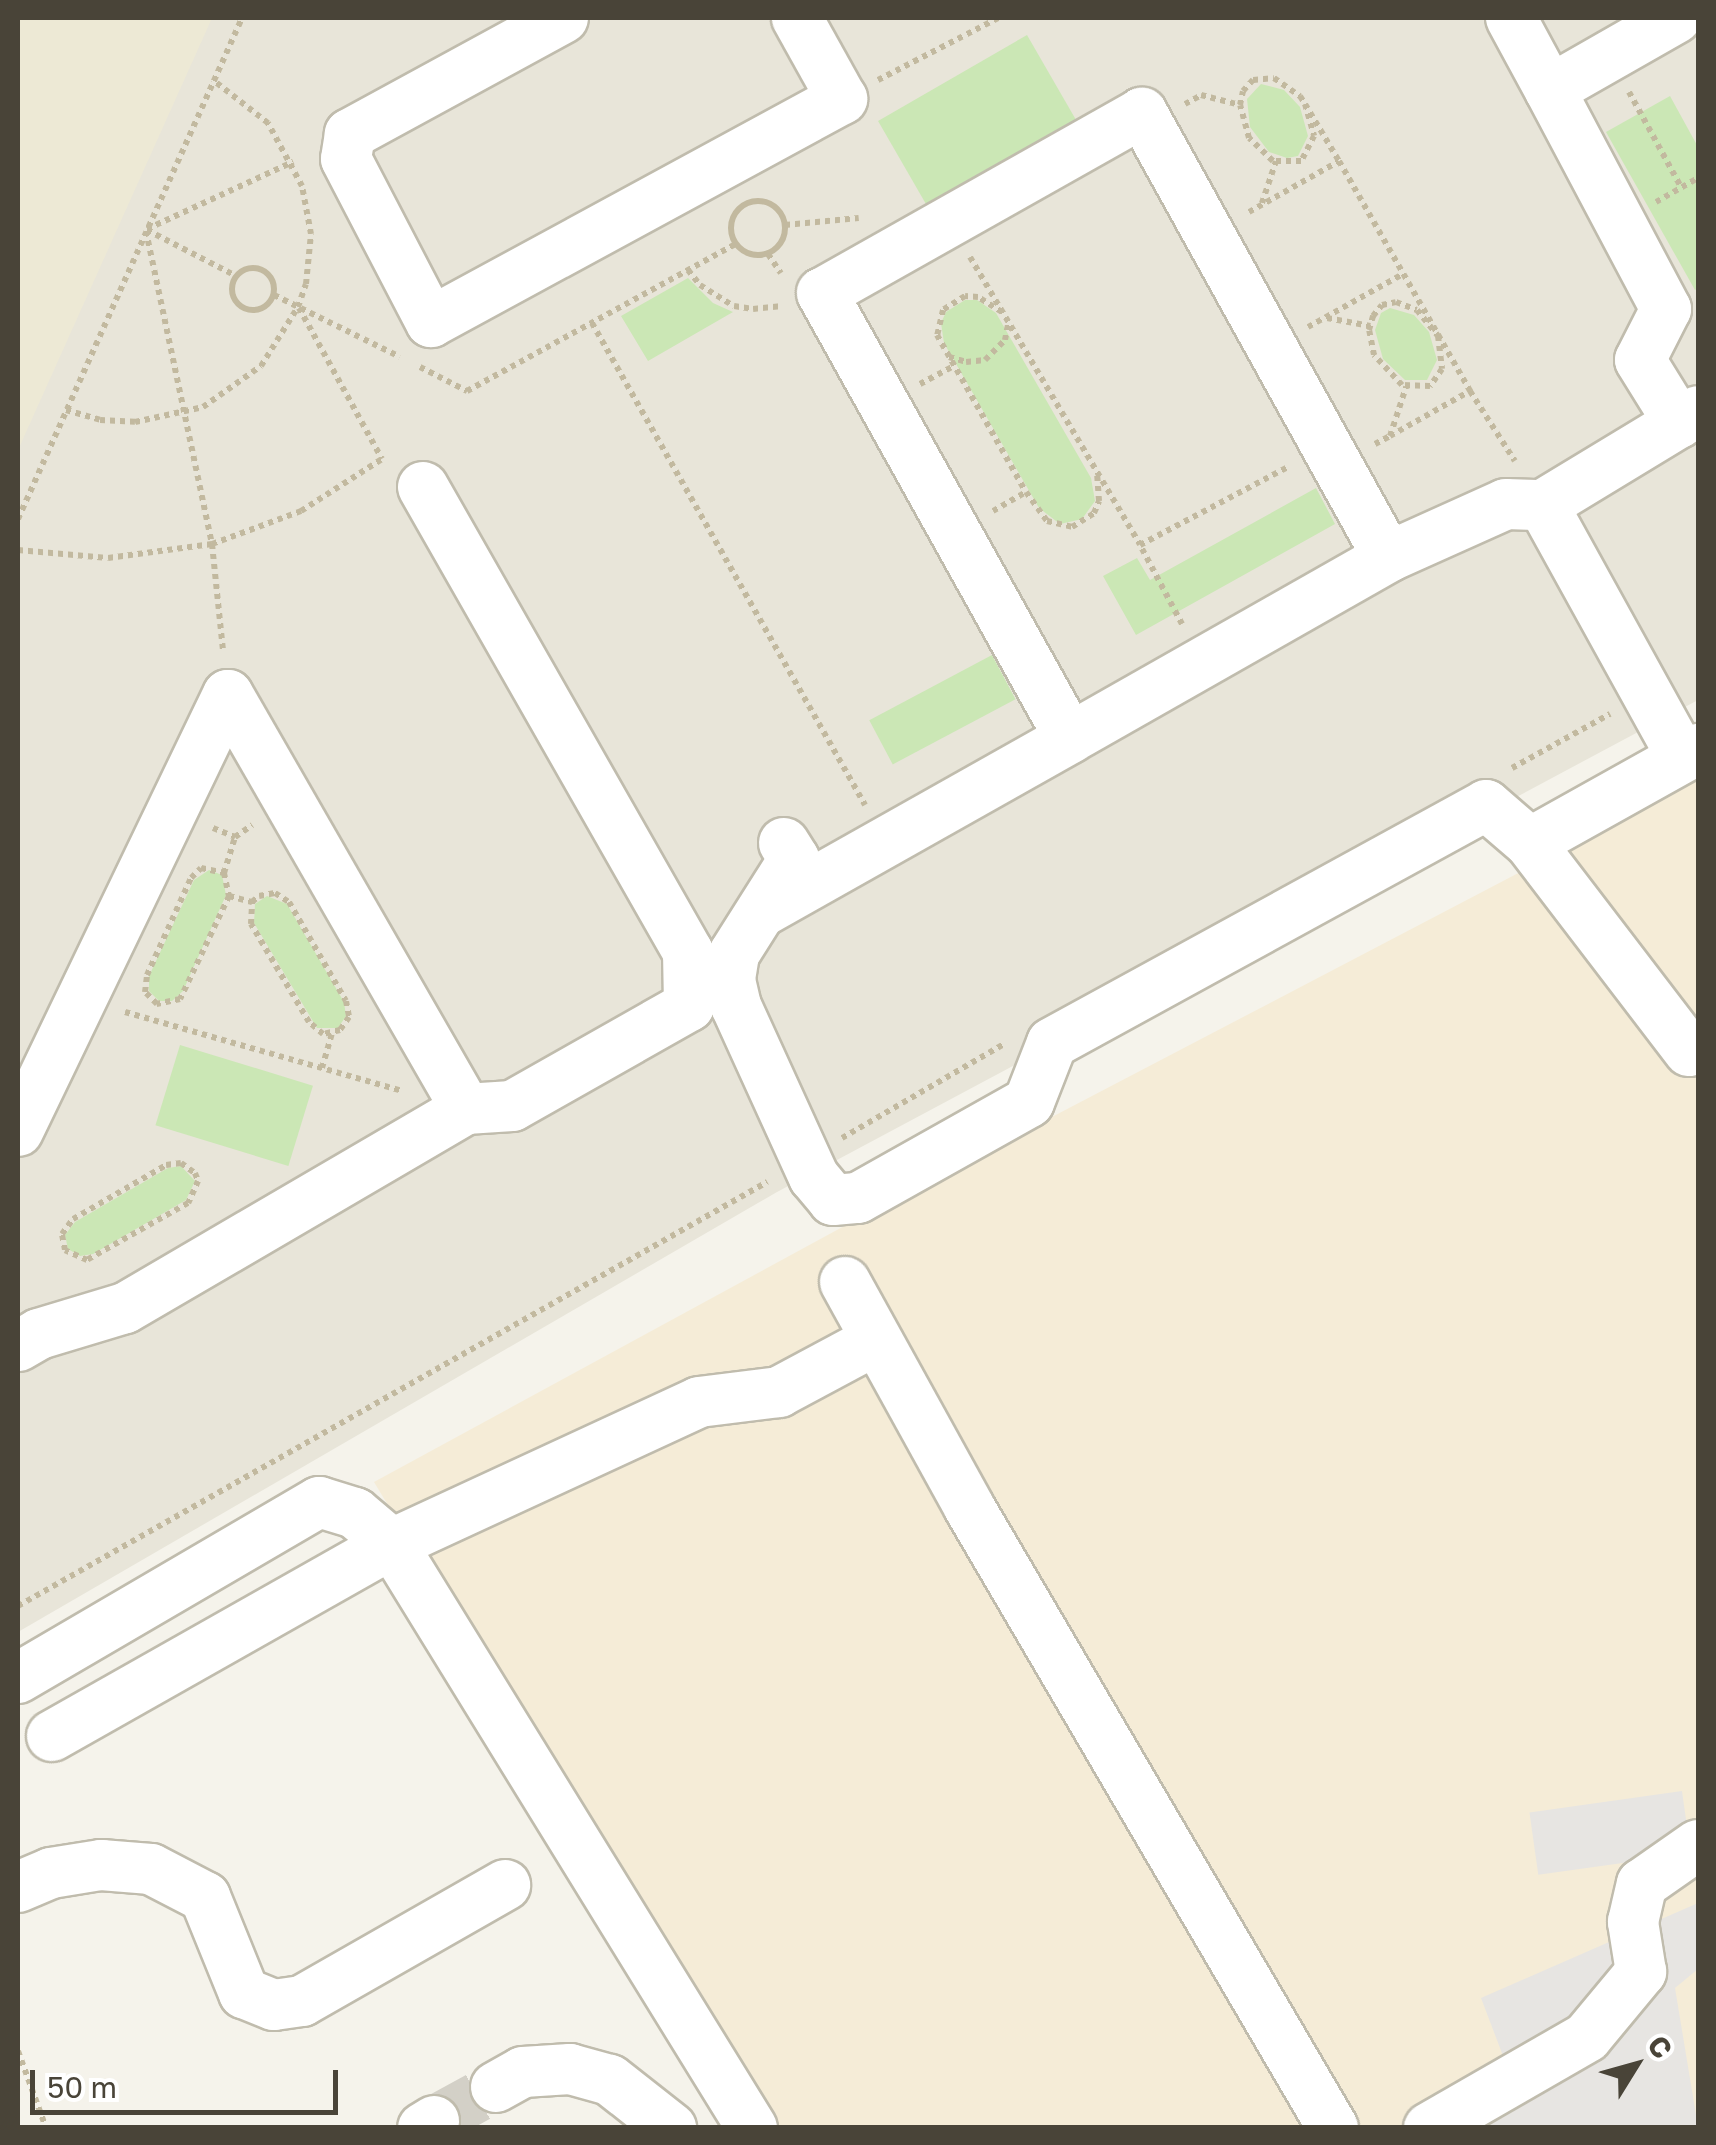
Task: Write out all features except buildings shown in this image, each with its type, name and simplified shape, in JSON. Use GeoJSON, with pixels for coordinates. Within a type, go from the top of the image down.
{"type":"FeatureCollection","features":[{"type":"Feature","properties":{"kind":"lane"},"geometry":{"type":"LineString","coordinates":[[563,18],[350,134],[346,159],[430,322],[842,100],[797,18]]}},
{"type":"Feature","properties":{"kind":"lane"},"geometry":{"type":"LineString","coordinates":[[760,913],[1388,557],[1506,504],[1543,504],[1689,417],[1640,360],[1666,310],[1512,18]]}},
{"type":"Feature","properties":{"kind":"lane"},"geometry":{"type":"LineString","coordinates":[[1550,90],[1676,18]]}},
{"type":"Feature","properties":{"kind":"lane"},"geometry":{"type":"LineString","coordinates":[[1684,18],[1698,44]]}},
{"type":"Feature","properties":{"kind":"lane"},"geometry":{"type":"LineString","coordinates":[[1070,738],[822,293],[1142,113],[1388,557]]}},
{"type":"Feature","properties":{"kind":"lane"},"geometry":{"type":"LineString","coordinates":[[18,1346],[39,1334],[125,1308],[466,1109],[512,1106],[689,1006],[688,952],[423,488]]}},
{"type":"Feature","properties":{"kind":"lane"},"geometry":{"type":"LineString","coordinates":[[1530,843],[1690,753],[1653,704],[1543,504]]}},
{"type":"Feature","properties":{"kind":"lane"},"geometry":{"type":"LineString","coordinates":[[228,695],[466,1109]]}},
{"type":"Feature","properties":{"kind":"lane"},"geometry":{"type":"LineString","coordinates":[[18,1131],[228,695]]}},
{"type":"Feature","properties":{"kind":"lane"},"geometry":{"type":"LineString","coordinates":[[784,843],[794,858],[734,954],[730,980],[736,1006],[806,1159],[833,1200],[858,1198],[1030,1102],[1052,1043],[1486,805],[1530,843],[1695,1056]]}},
{"type":"Feature","properties":{"kind":"lane"},"geometry":{"type":"LineString","coordinates":[[845,1282],[1333,2128]]}},
{"type":"Feature","properties":{"kind":"lane"},"geometry":{"type":"LineString","coordinates":[[52,1736],[392,1544],[699,1402],[779,1392],[876,1340]]}},
{"type":"Feature","properties":{"kind":"lane"},"geometry":{"type":"LineString","coordinates":[[18,1678],[319,1502],[355,1513],[392,1544],[752,2128]]}},
{"type":"Feature","properties":{"kind":"lane"},"geometry":{"type":"LineString","coordinates":[[1430,2128],[1587,2037],[1641,1972],[1633,1922],[1642,1884],[1685,1850],[1698,1845]]}},
{"type":"Feature","properties":{"kind":"lane"},"geometry":{"type":"LineString","coordinates":[[18,1888],[51,1873],[100,1865],[152,1869],[204,1897],[244,1993],[274,2006],[302,2001],[505,1885]]}},
{"type":"Feature","properties":{"kind":"lane"},"geometry":{"type":"LineString","coordinates":[[496,2087],[523,2072],[570,2069],[610,2080],[652,2123]]}},
{"type":"Feature","properties":{"kind":"path"},"geometry":{"type":"LineString","coordinates":[[18,520],[242,18]]}},
{"type":"Feature","properties":{"kind":"path"},"geometry":{"type":"LineString","coordinates":[[842,100],[998,18]]}},
{"type":"Feature","properties":{"kind":"path"},"geometry":{"type":"LineString","coordinates":[[1305,104],[1314,128],[1310,150],[1294,163],[1276,162],[1260,151],[1245,130],[1240,106],[1244,91],[1253,80],[1267,77],[1288,85],[1305,104],[1470,391],[1543,504]]}},
{"type":"Feature","properties":{"kind":"path"},"geometry":{"type":"LineString","coordinates":[[66,410],[100,420],[135,422],[184,413],[234,390],[261,366],[298,307],[306,284],[311,234],[293,162],[268,123],[214,80]]}},
{"type":"Feature","properties":{"kind":"path"},"geometry":{"type":"LineString","coordinates":[[1628,91],[1682,187]]}},
{"type":"Feature","properties":{"kind":"path"},"geometry":{"type":"LineString","coordinates":[[1210,234],[1339,161]]}},
{"type":"Feature","properties":{"kind":"path"},"geometry":{"type":"LineString","coordinates":[[146,230],[293,162]]}},
{"type":"Feature","properties":{"kind":"path"},"geometry":{"type":"LineString","coordinates":[[1261,205],[1276,162]]}},
{"type":"Feature","properties":{"kind":"path"},"geometry":{"type":"LineString","coordinates":[[770,203],[780,212],[786,225],[778,248],[756,256],[736,244],[731,223],[743,205],[770,203]]}},
{"type":"Feature","properties":{"kind":"path"},"geometry":{"type":"LineString","coordinates":[[949,222],[1140,544],[1202,662]]}},
{"type":"Feature","properties":{"kind":"path"},"geometry":{"type":"LineString","coordinates":[[146,230],[236,276],[257,268],[268,274],[274,295],[267,306],[243,309],[232,288],[236,276]]}},
{"type":"Feature","properties":{"kind":"path"},"geometry":{"type":"LineString","coordinates":[[146,230],[212,544],[228,695]]}},
{"type":"Feature","properties":{"kind":"path"},"geometry":{"type":"LineString","coordinates":[[1272,347],[1402,274]]}},
{"type":"Feature","properties":{"kind":"path"},"geometry":{"type":"LineString","coordinates":[[1002,312],[978,297],[953,301],[938,322],[938,335],[948,356],[1047,521],[1059,527],[1084,522],[1098,502],[1097,474]]}},
{"type":"Feature","properties":{"kind":"path"},"geometry":{"type":"LineString","coordinates":[[1396,302],[1417,310],[1434,328],[1442,353],[1440,376],[1424,388],[1406,387],[1378,362],[1370,326],[1377,310],[1396,302]]}},
{"type":"Feature","properties":{"kind":"path"},"geometry":{"type":"LineString","coordinates":[[298,307],[382,460],[423,488]]}},
{"type":"Feature","properties":{"kind":"path"},"geometry":{"type":"LineString","coordinates":[[1326,317],[1370,326]]}},
{"type":"Feature","properties":{"kind":"path"},"geometry":{"type":"LineString","coordinates":[[948,356],[966,362],[985,360],[1005,340],[1008,322]]}},
{"type":"Feature","properties":{"kind":"path"},"geometry":{"type":"LineString","coordinates":[[592,323],[886,842]]}},
{"type":"Feature","properties":{"kind":"path"},"geometry":{"type":"LineString","coordinates":[[1390,436],[1406,387]]}},
{"type":"Feature","properties":{"kind":"path"},"geometry":{"type":"LineString","coordinates":[[1140,544],[1334,455],[1390,436],[1470,391]]}},
{"type":"Feature","properties":{"kind":"path"},"geometry":{"type":"LineString","coordinates":[[18,550],[108,558],[212,544],[302,511],[382,460]]}},
{"type":"Feature","properties":{"kind":"path"},"geometry":{"type":"LineString","coordinates":[[1501,773],[1623,707],[1653,704]]}},
{"type":"Feature","properties":{"kind":"path"},"geometry":{"type":"LineString","coordinates":[[224,873],[209,866],[191,878],[144,984],[150,999],[174,1004],[185,992],[229,896],[224,873],[235,837],[287,801]]}},
{"type":"Feature","properties":{"kind":"path"},"geometry":{"type":"LineString","coordinates":[[229,896],[252,902],[267,893],[289,902],[349,1008],[346,1025],[332,1034],[322,1068]]}},
{"type":"Feature","properties":{"kind":"path"},"geometry":{"type":"LineString","coordinates":[[252,902],[251,924],[309,1022],[315,1030],[332,1034]]}},
{"type":"Feature","properties":{"kind":"path"},"geometry":{"type":"LineString","coordinates":[[81,1000],[466,1109]]}},
{"type":"Feature","properties":{"kind":"path"},"geometry":{"type":"LineString","coordinates":[[154,1021],[160,1004]]}},
{"type":"Feature","properties":{"kind":"path"},"geometry":{"type":"LineString","coordinates":[[18,1606],[1015,1038]]}},
{"type":"Feature","properties":{"kind":"path"},"geometry":{"type":"LineString","coordinates":[[181,1163],[195,1172],[198,1189],[188,1202],[94,1257],[79,1260],[65,1250],[62,1234],[73,1220],[166,1166],[181,1163]]}},
{"type":"Feature","properties":{"kind":"path"},"geometry":{"type":"LineString","coordinates":[[18,2051],[46,2128]]}},
{"type":"Feature","properties":{"kind":"shaded area"},"geometry":{"type":"Polygon","coordinates":[[[18,18],[1698,18],[1698,700],[777,1192],[18,1632],[18,18]]]}},
{"type":"Feature","properties":{"kind":"shaded area"},"geometry":{"type":"Polygon","coordinates":[[[18,18],[212,18],[18,450],[18,18]]]}},
{"type":"Feature","properties":{"kind":"shaded area"},"geometry":{"type":"Polygon","coordinates":[[[1698,779],[1698,2127],[763,2127],[374,1482],[859,1218],[1698,779]]]}},
{"type":"Feature","properties":{"kind":"shaded area"},"geometry":{"type":"Polygon","coordinates":[[[1682,1791],[1691,1853],[1538,1875],[1529,1812],[1682,1791]]]}},
{"type":"Feature","properties":{"kind":"shaded area"},"geometry":{"type":"Polygon","coordinates":[[[1698,1903],[1698,1969],[1675,1988],[1698,2127],[1473,2128],[1519,2098],[1481,1998],[1698,1903]]]}},
{"type":"Feature","properties":{"kind":"green space"},"geometry":{"type":"Polygon","coordinates":[[[1027,35],[1076,121],[928,207],[878,121],[1027,35]]]}},
{"type":"Feature","properties":{"kind":"green space"},"geometry":{"type":"Polygon","coordinates":[[[1261,84],[1284,90],[1300,107],[1308,136],[1298,156],[1287,158],[1269,152],[1250,127],[1247,99],[1261,84]]]}},
{"type":"Feature","properties":{"kind":"green space"},"geometry":{"type":"Polygon","coordinates":[[[1670,96],[1698,147],[1695,290],[1606,132],[1670,96]]]}},
{"type":"Feature","properties":{"kind":"green space"},"geometry":{"type":"Polygon","coordinates":[[[688,278],[713,303],[733,312],[648,361],[621,316],[688,278]]]}},
{"type":"Feature","properties":{"kind":"green space"},"geometry":{"type":"Polygon","coordinates":[[[965,300],[977,300],[996,313],[1091,478],[1095,501],[1082,519],[1060,524],[1039,508],[944,343],[941,323],[946,312],[965,300]]]}},
{"type":"Feature","properties":{"kind":"green space"},"geometry":{"type":"Polygon","coordinates":[[[1390,308],[1414,315],[1429,332],[1437,360],[1427,380],[1405,380],[1383,359],[1375,330],[1381,313],[1390,308]]]}},
{"type":"Feature","properties":{"kind":"green space"},"geometry":{"type":"Polygon","coordinates":[[[1316,488],[1335,524],[1136,635],[1103,576],[1137,558],[1150,580],[1316,488]]]}},
{"type":"Feature","properties":{"kind":"green space"},"geometry":{"type":"Polygon","coordinates":[[[992,655],[1015,699],[893,764],[869,720],[992,655]]]}},
{"type":"Feature","properties":{"kind":"green space"},"geometry":{"type":"Polygon","coordinates":[[[209,870],[222,875],[226,895],[183,991],[172,1001],[159,1001],[149,991],[149,976],[194,880],[209,870]]]}},
{"type":"Feature","properties":{"kind":"green space"},"geometry":{"type":"Polygon","coordinates":[[[267,896],[287,904],[344,1002],[346,1016],[338,1028],[317,1028],[254,923],[255,904],[267,896]]]}},
{"type":"Feature","properties":{"kind":"green space"},"geometry":{"type":"Polygon","coordinates":[[[180,1045],[313,1086],[288,1166],[155,1125],[180,1045]]]}},
{"type":"Feature","properties":{"kind":"green space"},"geometry":{"type":"Polygon","coordinates":[[[181,1166],[195,1181],[186,1200],[93,1254],[80,1256],[68,1249],[65,1235],[75,1222],[168,1168],[181,1166]]]}},
{"type":"Feature","properties":{"kind":"tunnel"},"geometry":{"type":"LineString","coordinates":[[434,2121],[496,2087]]}}]}
